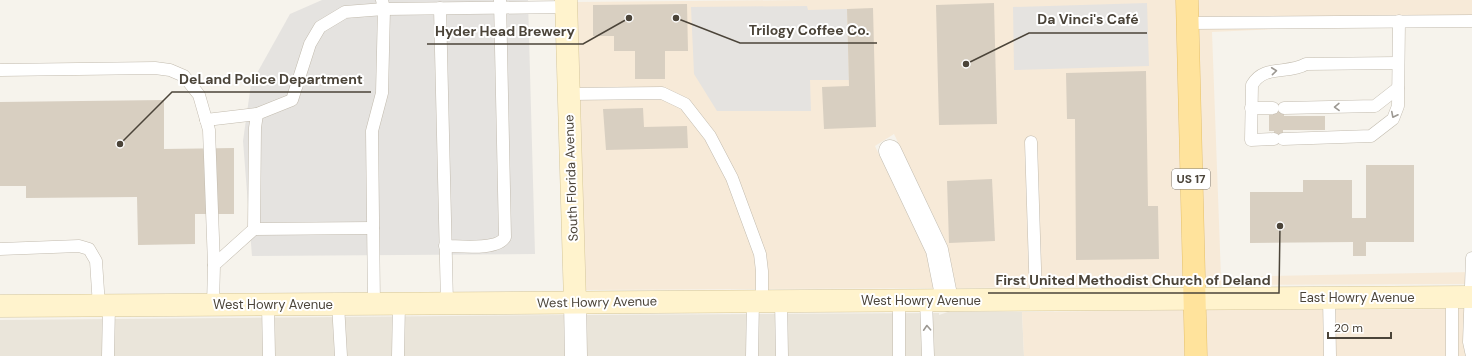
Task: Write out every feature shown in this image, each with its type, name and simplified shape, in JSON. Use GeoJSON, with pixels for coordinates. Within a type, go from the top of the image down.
{"type":"FeatureCollection","features":[{"type":"Feature","properties":{"kind":"main road","name":"US 17"},"geometry":{"type":"LineString","coordinates":[[1187,0],[1196,356]]}},
{"type":"Feature","properties":{"kind":"street","name":"South Florida Avenue"},"geometry":{"type":"LineString","coordinates":[[566,3],[576,356]]}},
{"type":"Feature","properties":{"kind":"street"},"geometry":{"type":"LineString","coordinates":[[890,151],[937,250],[937,300]]}},
{"type":"Feature","properties":{"kind":"street","name":"East Howry Avenue"},"geometry":{"type":"LineString","coordinates":[[1194,298],[1464,297]]}},
{"type":"Feature","properties":{"kind":"street","name":"West Howry Avenue"},"geometry":{"type":"LineString","coordinates":[[0,306],[1194,298]]}},
{"type":"Feature","properties":{"kind":"lane"},"geometry":{"type":"LineString","coordinates":[[206,120],[257,114],[292,100],[310,44],[320,27],[345,12],[383,4],[440,8],[500,4],[566,3]]}},
{"type":"Feature","properties":{"kind":"lane"},"geometry":{"type":"LineString","coordinates":[[374,304],[372,131],[382,93],[383,4]]}},
{"type":"Feature","properties":{"kind":"lane"},"geometry":{"type":"LineString","coordinates":[[445,246],[493,246],[503,242],[505,237],[500,4]]}},
{"type":"Feature","properties":{"kind":"lane"},"geometry":{"type":"LineString","coordinates":[[440,8],[447,303]]}},
{"type":"Feature","properties":{"kind":"lane"},"geometry":{"type":"LineString","coordinates":[[1398,63],[1306,64],[1297,69],[1264,72],[1256,78],[1252,85],[1251,140],[1370,136],[1393,119],[1398,106],[1399,21]]}},
{"type":"Feature","properties":{"kind":"lane"},"geometry":{"type":"LineString","coordinates":[[1187,23],[1472,21]]}},
{"type":"Feature","properties":{"kind":"lane"},"geometry":{"type":"LineString","coordinates":[[0,70],[155,68],[170,70],[184,76],[199,95],[209,130],[214,265],[213,305]]}},
{"type":"Feature","properties":{"kind":"lane"},"geometry":{"type":"LineString","coordinates":[[1251,108],[1375,106],[1398,88]]}},
{"type":"Feature","properties":{"kind":"lane"},"geometry":{"type":"LineString","coordinates":[[569,94],[662,93],[685,104],[710,136],[732,178],[760,254],[765,301],[782,356]]}},
{"type":"Feature","properties":{"kind":"lane"},"geometry":{"type":"LineString","coordinates":[[254,230],[254,128],[257,114]]}},
{"type":"Feature","properties":{"kind":"lane"},"geometry":{"type":"LineString","coordinates":[[1031,142],[1036,299]]}},
{"type":"Feature","properties":{"kind":"lane"},"geometry":{"type":"LineString","coordinates":[[214,265],[254,230],[373,228]]}},
{"type":"Feature","properties":{"kind":"lane"},"geometry":{"type":"LineString","coordinates":[[0,249],[79,246],[89,249],[96,261],[104,306],[108,356]]}},
{"type":"Feature","properties":{"kind":"lane"},"geometry":{"type":"LineString","coordinates":[[1452,356],[1472,258]]}},
{"type":"Feature","properties":{"kind":"lane"},"geometry":{"type":"LineString","coordinates":[[1329,297],[1330,356]]}},
{"type":"Feature","properties":{"kind":"lane"},"geometry":{"type":"LineString","coordinates":[[1464,297],[1472,356]]}},
{"type":"Feature","properties":{"kind":"lane"},"geometry":{"type":"LineString","coordinates":[[899,300],[899,356]]}},
{"type":"Feature","properties":{"kind":"lane"},"geometry":{"type":"LineString","coordinates":[[928,356],[937,300]]}},
{"type":"Feature","properties":{"kind":"lane"},"geometry":{"type":"LineString","coordinates":[[752,356],[765,301]]}},
{"type":"Feature","properties":{"kind":"lane"},"geometry":{"type":"LineString","coordinates":[[338,304],[341,356]]}},
{"type":"Feature","properties":{"kind":"lane"},"geometry":{"type":"LineString","coordinates":[[398,356],[399,304]]}},
{"type":"Feature","properties":{"kind":"lane"},"geometry":{"type":"LineString","coordinates":[[268,305],[269,356]]}},
{"type":"Feature","properties":{"kind":"shaded area"},"geometry":{"type":"Polygon","coordinates":[[[322,0],[528,0],[535,254],[252,256],[243,141],[251,84],[290,14],[322,0]]]}},
{"type":"Feature","properties":{"kind":"shaded area"},"geometry":{"type":"Polygon","coordinates":[[[806,0],[1176,0],[1183,286],[956,288],[947,244],[894,134],[875,146],[927,255],[934,288],[585,290],[577,2],[806,0]]]}},
{"type":"Feature","properties":{"kind":"shaded area"},"geometry":{"type":"Polygon","coordinates":[[[1198,0],[1472,0],[1472,20],[1212,32],[1221,277],[1472,272],[1472,284],[1204,285],[1198,0]]]}},
{"type":"Feature","properties":{"kind":"shaded area"},"geometry":{"type":"Polygon","coordinates":[[[1147,3],[1149,66],[1014,70],[1013,7],[1147,3]]]}},
{"type":"Feature","properties":{"kind":"shaded area"},"geometry":{"type":"Polygon","coordinates":[[[807,6],[808,10],[847,9],[849,80],[810,80],[811,111],[717,111],[694,74],[691,7],[807,6]]]}},
{"type":"Feature","properties":{"kind":"shaded area"},"geometry":{"type":"Polygon","coordinates":[[[1472,309],[1472,356],[1207,356],[1205,310],[1472,309]]]}},
{"type":"Feature","properties":{"kind":"shaded area"},"geometry":{"type":"Polygon","coordinates":[[[1184,310],[1185,356],[1024,356],[1022,312],[1184,310]]]}},
{"type":"Feature","properties":{"kind":"shaded area"},"geometry":{"type":"Polygon","coordinates":[[[948,312],[1022,312],[1024,356],[587,356],[586,315],[939,313],[939,315],[948,312]]]}},
{"type":"Feature","properties":{"kind":"shaded area"},"geometry":{"type":"Polygon","coordinates":[[[564,315],[565,356],[0,356],[0,320],[564,315]]]}},
{"type":"Feature","properties":{"kind":"building"},"geometry":{"type":"Polygon","coordinates":[[[994,3],[997,124],[939,125],[936,5],[994,3]]]}},
{"type":"Feature","properties":{"kind":"building"},"geometry":{"type":"Polygon","coordinates":[[[687,4],[688,51],[665,51],[665,79],[635,79],[635,51],[614,51],[614,36],[593,36],[593,5],[687,4]]]}},
{"type":"Feature","properties":{"kind":"building"},"geometry":{"type":"Polygon","coordinates":[[[873,8],[876,127],[824,129],[822,87],[849,86],[847,9],[873,8]]]}},
{"type":"Feature","properties":{"kind":"building"},"geometry":{"type":"Polygon","coordinates":[[[1146,71],[1148,206],[1158,206],[1159,259],[1076,260],[1075,119],[1067,119],[1066,73],[1146,71]]]}},
{"type":"Feature","properties":{"kind":"building"},"geometry":{"type":"Polygon","coordinates":[[[164,100],[164,149],[234,148],[234,214],[195,214],[195,244],[138,245],[137,197],[26,198],[26,186],[0,186],[0,102],[164,100]]]}},
{"type":"Feature","properties":{"kind":"building"},"geometry":{"type":"Polygon","coordinates":[[[1273,104],[1284,104],[1284,116],[1325,116],[1325,130],[1283,130],[1283,143],[1274,143],[1274,131],[1269,131],[1269,115],[1273,115],[1273,104]]]}},
{"type":"Feature","properties":{"kind":"building"},"geometry":{"type":"Polygon","coordinates":[[[643,108],[644,127],[687,126],[688,148],[606,150],[603,109],[643,108]]]}},
{"type":"Feature","properties":{"kind":"building"},"geometry":{"type":"Polygon","coordinates":[[[1366,165],[1414,165],[1414,242],[1366,242],[1366,256],[1353,256],[1353,242],[1250,243],[1250,192],[1303,192],[1303,180],[1352,180],[1352,218],[1366,218],[1366,165]]]}},
{"type":"Feature","properties":{"kind":"building"},"geometry":{"type":"Polygon","coordinates":[[[992,179],[995,241],[949,243],[947,181],[992,179]]]}},
{"type":"Feature","properties":{"kind":"place","name":"Hyder Head Brewery"},"geometry":{"type":"Point","coordinates":[629,18]}},
{"type":"Feature","properties":{"kind":"place","name":"Trilogy Coffee Co."},"geometry":{"type":"Point","coordinates":[676,18]}},
{"type":"Feature","properties":{"kind":"place","name":"Da Vinci's Café"},"geometry":{"type":"Point","coordinates":[966,64]}},
{"type":"Feature","properties":{"kind":"place","name":"DeLand Police Department"},"geometry":{"type":"Point","coordinates":[120,144]}},
{"type":"Feature","properties":{"kind":"place","name":"First United Methodist Church of Deland"},"geometry":{"type":"Point","coordinates":[1280,226]}}]}
